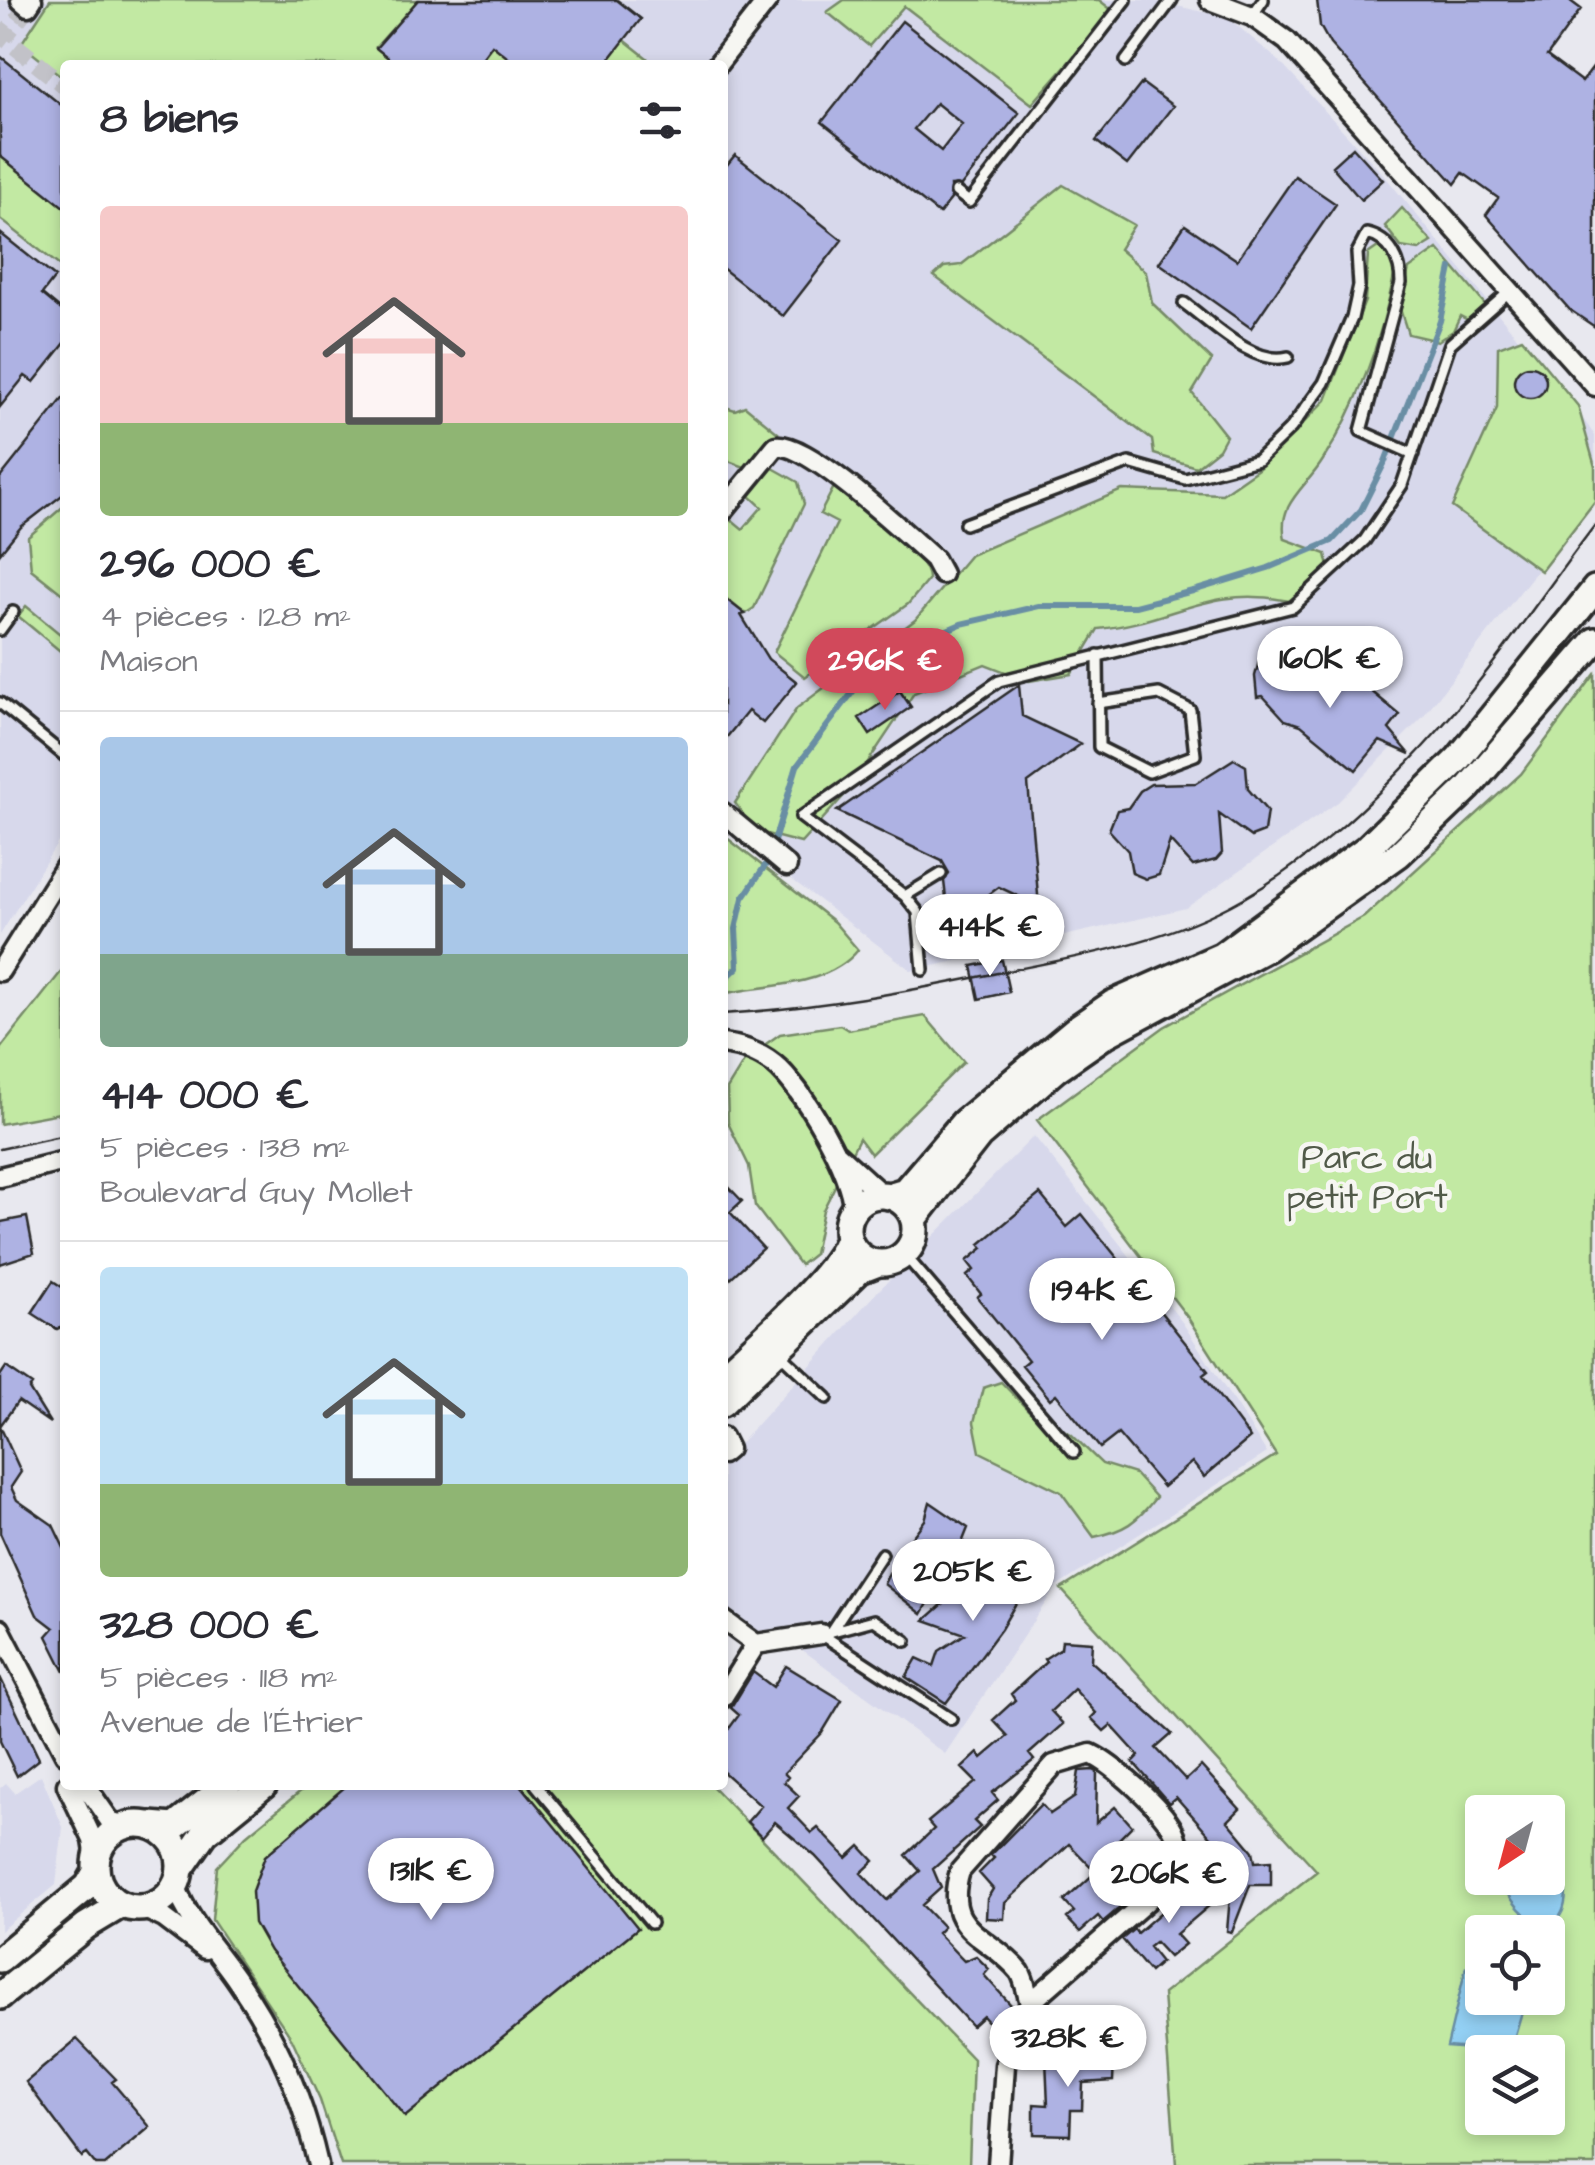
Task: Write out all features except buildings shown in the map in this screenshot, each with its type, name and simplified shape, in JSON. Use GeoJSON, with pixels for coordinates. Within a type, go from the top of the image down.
{"type":"FeatureCollection","features":[{"type":"Feature","properties":{"kind":"main road"},"geometry":{"type":"LineString","coordinates":[[728,1370],[806,1294],[844,1250],[853,1209],[866,1198],[905,1191],[964,1122],[1044,1052],[1112,1004],[1206,964],[1245,940],[1322,884],[1404,816],[1481,732],[1595,589]]}},
{"type":"Feature","properties":{"kind":"main road"},"geometry":{"type":"LineString","coordinates":[[914,1219],[979,1136],[1056,1069],[1105,1034],[1266,948],[1400,854],[1477,778],[1595,641]]}},
{"type":"Feature","properties":{"kind":"main road"},"geometry":{"type":"LineString","coordinates":[[728,1399],[860,1270],[904,1254],[914,1238],[914,1219],[904,1204],[885,1195]]}},
{"type":"Feature","properties":{"kind":"main road"},"geometry":{"type":"LineString","coordinates":[[848,1237],[860,1256],[878,1263]]}},
{"type":"Feature","properties":{"kind":"main road"},"geometry":{"type":"LineString","coordinates":[[0,1960],[88,1886],[108,1836],[137,1826],[174,1827],[222,1790]]}},
{"type":"Feature","properties":{"kind":"main road"},"geometry":{"type":"LineString","coordinates":[[0,1996],[86,1926],[132,1907],[158,1904],[206,1834],[258,1790]]}},
{"type":"Feature","properties":{"kind":"main road"},"geometry":{"type":"LineString","coordinates":[[137,1826],[175,1845],[178,1878]]}},
{"type":"Feature","properties":{"kind":"main road"},"geometry":{"type":"LineString","coordinates":[[96,1865],[106,1894],[132,1907]]}},
{"type":"Feature","properties":{"kind":"street"},"geometry":{"type":"LineString","coordinates":[[21,0],[28,6],[32,0]]}},
{"type":"Feature","properties":{"kind":"street"},"geometry":{"type":"LineString","coordinates":[[721,60],[768,0]]}},
{"type":"Feature","properties":{"kind":"street"},"geometry":{"type":"LineString","coordinates":[[1210,0],[1257,8],[1595,386]]}},
{"type":"Feature","properties":{"kind":"street"},"geometry":{"type":"LineString","coordinates":[[728,505],[776,446],[791,446],[857,491],[934,559],[942,574]]}},
{"type":"Feature","properties":{"kind":"street"},"geometry":{"type":"LineString","coordinates":[[728,817],[787,866]]}},
{"type":"Feature","properties":{"kind":"street"},"geometry":{"type":"LineString","coordinates":[[0,971],[60,875]]}},
{"type":"Feature","properties":{"kind":"street"},"geometry":{"type":"LineString","coordinates":[[728,1046],[762,1056],[785,1075],[834,1151],[853,1209]]}},
{"type":"Feature","properties":{"kind":"street"},"geometry":{"type":"LineString","coordinates":[[834,1151],[885,1195]]}},
{"type":"Feature","properties":{"kind":"street"},"geometry":{"type":"LineString","coordinates":[[0,1178],[60,1162]]}},
{"type":"Feature","properties":{"kind":"street"},"geometry":{"type":"LineString","coordinates":[[728,1623],[756,1644],[826,1633]]}},
{"type":"Feature","properties":{"kind":"street"},"geometry":{"type":"LineString","coordinates":[[0,1629],[60,1742]]}},
{"type":"Feature","properties":{"kind":"street"},"geometry":{"type":"LineString","coordinates":[[728,1688],[756,1644]]}},
{"type":"Feature","properties":{"kind":"street"},"geometry":{"type":"LineString","coordinates":[[998,2165],[1006,2065],[1030,2003],[1174,1877],[1180,1855],[1173,1829],[1110,1763],[1091,1754],[1054,1765],[960,1872],[955,1888],[957,1908],[971,1934],[1021,1973],[1030,2003]]}},
{"type":"Feature","properties":{"kind":"street"},"geometry":{"type":"LineString","coordinates":[[70,1790],[93,1840],[96,1865]]}},
{"type":"Feature","properties":{"kind":"street"},"geometry":{"type":"LineString","coordinates":[[88,1790],[110,1821],[137,1826]]}},
{"type":"Feature","properties":{"kind":"street"},"geometry":{"type":"LineString","coordinates":[[178,1878],[192,1922],[268,2026],[293,2078],[318,2165]]}},
{"type":"Feature","properties":{"kind":"street"},"geometry":{"type":"LineString","coordinates":[[132,1907],[164,1918],[223,1962]]}},
{"type":"Feature","properties":{"kind":"lane"},"geometry":{"type":"LineString","coordinates":[[956,192],[969,202],[1126,0]]}},
{"type":"Feature","properties":{"kind":"lane"},"geometry":{"type":"LineString","coordinates":[[1126,61],[1172,0]]}},
{"type":"Feature","properties":{"kind":"lane"},"geometry":{"type":"LineString","coordinates":[[965,524],[1129,463],[1185,478],[1258,460],[1291,428],[1324,383],[1352,318],[1362,238],[1372,234],[1400,263],[1400,284],[1361,431],[1412,454]]}},
{"type":"Feature","properties":{"kind":"lane"},"geometry":{"type":"LineString","coordinates":[[923,970],[918,912],[904,896],[801,817],[999,681],[1293,606],[1366,540],[1402,486],[1450,344],[1512,289]]}},
{"type":"Feature","properties":{"kind":"lane"},"geometry":{"type":"LineString","coordinates":[[1184,303],[1258,355],[1273,361],[1288,357]]}},
{"type":"Feature","properties":{"kind":"lane"},"geometry":{"type":"LineString","coordinates":[[0,630],[13,612]]}},
{"type":"Feature","properties":{"kind":"lane"},"geometry":{"type":"LineString","coordinates":[[1098,655],[1098,703],[1099,747],[1149,772],[1195,756],[1190,710],[1160,694],[1098,703]]}},
{"type":"Feature","properties":{"kind":"lane"},"geometry":{"type":"LineString","coordinates":[[0,702],[60,752]]}},
{"type":"Feature","properties":{"kind":"lane"},"geometry":{"type":"LineString","coordinates":[[904,896],[941,874]]}},
{"type":"Feature","properties":{"kind":"lane"},"geometry":{"type":"LineString","coordinates":[[904,1254],[1074,1452]]}},
{"type":"Feature","properties":{"kind":"lane"},"geometry":{"type":"LineString","coordinates":[[779,1353],[827,1398]]}},
{"type":"Feature","properties":{"kind":"lane"},"geometry":{"type":"LineString","coordinates":[[826,1633],[882,1554]]}},
{"type":"Feature","properties":{"kind":"lane"},"geometry":{"type":"LineString","coordinates":[[826,1633],[874,1620],[906,1641]]}},
{"type":"Feature","properties":{"kind":"lane"},"geometry":{"type":"LineString","coordinates":[[826,1633],[951,1719]]}},
{"type":"Feature","properties":{"kind":"lane"},"geometry":{"type":"LineString","coordinates":[[540,1790],[651,1922]]}},
{"type":"Feature","properties":{"kind":"shaded area"},"geometry":{"type":"Polygon","coordinates":[[[0,0],[1149,0],[1227,17],[1278,60],[1383,174],[1595,436],[1595,496],[1421,719],[1338,802],[1186,908],[912,971],[728,831],[728,60],[60,60],[60,839],[0,935],[0,0]]]}},
{"type":"Feature","properties":{"kind":"shaded area"},"geometry":{"type":"Polygon","coordinates":[[[1034,1136],[1182,1322],[1267,1453],[1056,1587],[945,1754],[797,1646],[772,1654],[728,1614],[728,1456],[876,1293],[1034,1136]]]}},
{"type":"Feature","properties":{"kind":"shaded area"},"geometry":{"type":"Polygon","coordinates":[[[41,1775],[63,1827],[56,1885],[0,1931],[0,1788],[6,1783],[15,1793],[41,1775]]]}},
{"type":"Feature","properties":{"kind":"green space"},"geometry":{"type":"Polygon","coordinates":[[[50,0],[418,0],[376,47],[391,60],[60,60],[60,75],[21,44],[50,0]]]}},
{"type":"Feature","properties":{"kind":"green space"},"geometry":{"type":"Polygon","coordinates":[[[527,0],[518,60],[481,60],[527,0]]]}},
{"type":"Feature","properties":{"kind":"green space"},"geometry":{"type":"Polygon","coordinates":[[[844,0],[1099,0],[1113,11],[1032,104],[904,6],[869,46],[827,12],[844,0]]]}},
{"type":"Feature","properties":{"kind":"green space"},"geometry":{"type":"Polygon","coordinates":[[[603,23],[647,58],[603,60],[585,46],[603,23]]]}},
{"type":"Feature","properties":{"kind":"green space"},"geometry":{"type":"Polygon","coordinates":[[[0,156],[60,204],[60,266],[0,219],[0,156]]]}},
{"type":"Feature","properties":{"kind":"green space"},"geometry":{"type":"Polygon","coordinates":[[[1063,185],[1134,225],[1119,249],[1146,272],[1152,303],[1212,360],[1192,393],[1226,436],[1219,449],[1196,467],[1154,454],[1152,440],[934,276],[944,267],[961,265],[1063,185]]]}},
{"type":"Feature","properties":{"kind":"green space"},"geometry":{"type":"Polygon","coordinates":[[[1402,208],[1432,242],[1419,250],[1401,247],[1385,226],[1402,208]]]}},
{"type":"Feature","properties":{"kind":"green space"},"geometry":{"type":"Polygon","coordinates":[[[1378,247],[1389,255],[1395,271],[1368,369],[1336,438],[1285,515],[1285,539],[1326,554],[1329,567],[1289,601],[1236,597],[1098,629],[1071,674],[1029,681],[985,664],[914,693],[850,789],[801,843],[755,831],[735,803],[797,708],[915,620],[970,555],[1122,490],[1222,494],[1258,469],[1326,400],[1365,301],[1368,254],[1378,247]]]}},
{"type":"Feature","properties":{"kind":"green space"},"geometry":{"type":"Polygon","coordinates":[[[1438,249],[1493,314],[1478,325],[1460,316],[1453,331],[1438,341],[1408,334],[1399,306],[1409,269],[1438,249]]]}},
{"type":"Feature","properties":{"kind":"green space"},"geometry":{"type":"Polygon","coordinates":[[[1522,338],[1578,406],[1595,467],[1595,501],[1541,571],[1452,507],[1497,408],[1498,347],[1522,338]]]}},
{"type":"Feature","properties":{"kind":"green space"},"geometry":{"type":"Polygon","coordinates":[[[745,406],[778,433],[750,469],[728,461],[728,408],[745,406]]]}},
{"type":"Feature","properties":{"kind":"green space"},"geometry":{"type":"Polygon","coordinates":[[[773,468],[798,482],[804,504],[754,608],[745,614],[728,600],[728,523],[731,519],[743,529],[762,507],[750,496],[773,468]]]}},
{"type":"Feature","properties":{"kind":"green space"},"geometry":{"type":"Polygon","coordinates":[[[834,487],[859,501],[890,527],[917,557],[928,580],[908,604],[805,677],[774,652],[837,523],[820,514],[834,487]]]}},
{"type":"Feature","properties":{"kind":"green space"},"geometry":{"type":"Polygon","coordinates":[[[60,509],[60,592],[31,569],[28,537],[60,509]]]}},
{"type":"Feature","properties":{"kind":"green space"},"geometry":{"type":"Polygon","coordinates":[[[26,606],[60,634],[60,651],[18,616],[26,606]]]}},
{"type":"Feature","properties":{"kind":"green space","name":"Parc du petit Port"},"geometry":{"type":"Polygon","coordinates":[[[1595,674],[1595,2165],[1176,2165],[1163,1994],[1317,1871],[1061,1589],[1276,1455],[1188,1318],[1037,1120],[1164,1027],[1364,917],[1521,774],[1595,674]]]}},
{"type":"Feature","properties":{"kind":"green space"},"geometry":{"type":"Polygon","coordinates":[[[728,839],[834,922],[858,950],[830,972],[728,993],[728,839]]]}},
{"type":"Feature","properties":{"kind":"green space"},"geometry":{"type":"Polygon","coordinates":[[[60,973],[60,1113],[0,1124],[0,1049],[60,973]]]}},
{"type":"Feature","properties":{"kind":"green space"},"geometry":{"type":"Polygon","coordinates":[[[925,1016],[964,1062],[871,1154],[859,1138],[823,1210],[814,1254],[800,1265],[755,1206],[749,1166],[728,1123],[728,1087],[746,1058],[780,1034],[840,1025],[848,1030],[925,1016]]]}},
{"type":"Feature","properties":{"kind":"green space"},"geometry":{"type":"Polygon","coordinates":[[[1001,1382],[1030,1412],[1071,1434],[1102,1464],[1135,1474],[1156,1497],[1143,1513],[1114,1532],[1094,1537],[1061,1492],[980,1452],[974,1422],[983,1388],[1001,1382]]]}},
{"type":"Feature","properties":{"kind":"green space"},"geometry":{"type":"Polygon","coordinates":[[[302,1790],[716,1790],[973,2059],[969,2165],[341,2165],[320,2100],[292,2039],[212,1920],[217,1867],[246,1836],[302,1790]]]}},
{"type":"Feature","properties":{"kind":"water"},"geometry":{"type":"Polygon","coordinates":[[[1510,1895],[1565,1895],[1561,1915],[1526,1915],[1510,1895]]]}},
{"type":"Feature","properties":{"kind":"water"},"geometry":{"type":"Polygon","coordinates":[[[1465,1971],[1465,2015],[1521,2015],[1515,2035],[1465,2035],[1465,2048],[1447,2047],[1465,1971]]]}},
{"type":"Feature","properties":{"kind":"waterway"},"geometry":{"type":"LineString","coordinates":[[774,841],[797,766],[858,685],[903,649],[961,624],[1039,606],[1135,606],[1268,568],[1332,541],[1361,510],[1384,464],[1440,321],[1451,268]]}},
{"type":"Feature","properties":{"kind":"waterway"},"geometry":{"type":"LineString","coordinates":[[728,976],[738,967],[736,929],[743,898],[767,863]]}},
{"type":"Feature","properties":{"kind":"tunnel"},"geometry":{"type":"LineString","coordinates":[[28,6],[4,37],[60,82]]}},
{"type":"Feature","properties":{"kind":"tram line"},"geometry":{"type":"LineString","coordinates":[[728,1014],[865,998],[1068,959],[1188,925],[1244,898],[1340,829],[1423,747],[1491,666],[1595,525]]}},
{"type":"Feature","properties":{"kind":"tram line"},"geometry":{"type":"LineString","coordinates":[[0,1149],[60,1136]]}}]}
